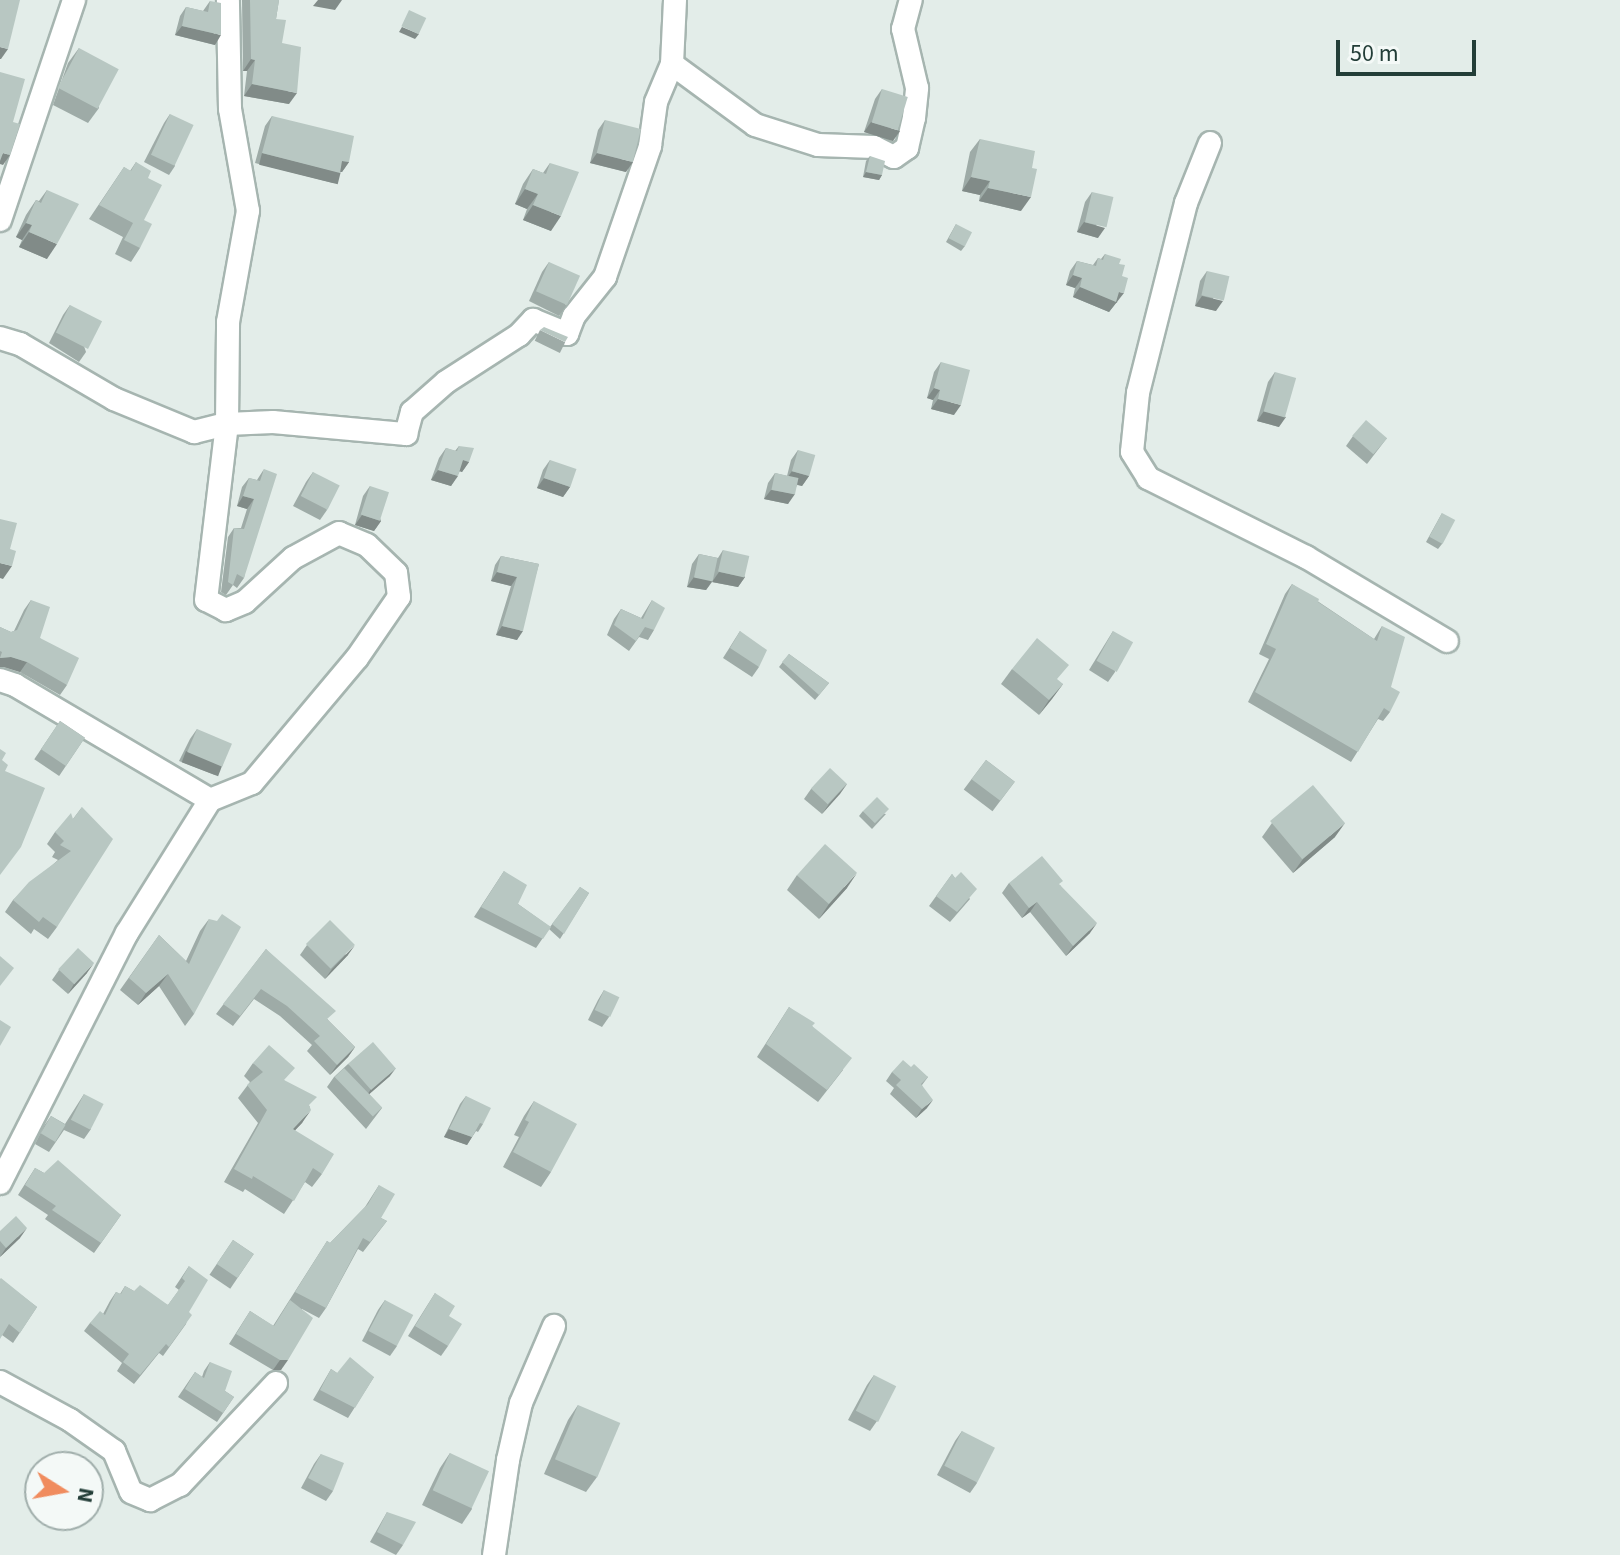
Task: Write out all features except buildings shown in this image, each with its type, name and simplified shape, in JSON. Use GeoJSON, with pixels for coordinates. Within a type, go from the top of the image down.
{"type":"FeatureCollection","features":[{"type":"Feature","properties":{"kind":"street"},"geometry":{"type":"LineString","coordinates":[[0,220],[74,0]]}},
{"type":"Feature","properties":{"kind":"street"},"geometry":{"type":"LineString","coordinates":[[0,1183],[127,933],[210,800],[252,783],[357,658],[399,597],[396,573],[367,545],[339,533],[293,558],[245,602],[226,610],[206,600],[227,424],[228,322],[248,211],[230,109],[228,0]]}},
{"type":"Feature","properties":{"kind":"street"},"geometry":{"type":"LineString","coordinates":[[0,338],[20,344],[114,399],[194,432],[227,424],[273,422],[406,434],[412,412],[446,382],[519,335],[533,320],[567,334],[574,316],[605,277],[650,146],[656,102],[672,64],[675,0]]}},
{"type":"Feature","properties":{"kind":"street"},"geometry":{"type":"LineString","coordinates":[[672,64],[755,125],[818,145],[874,147],[894,157],[907,148],[914,118],[917,88],[903,29],[911,0]]}},
{"type":"Feature","properties":{"kind":"street"},"geometry":{"type":"LineString","coordinates":[[1210,143],[1186,203],[1138,393],[1132,452],[1148,478],[1306,557],[1447,641]]}},
{"type":"Feature","properties":{"kind":"street"},"geometry":{"type":"LineString","coordinates":[[0,680],[15,685],[210,800]]}},
{"type":"Feature","properties":{"kind":"street"},"geometry":{"type":"LineString","coordinates":[[494,1555],[508,1460],[521,1403],[554,1326]]}},
{"type":"Feature","properties":{"kind":"street"},"geometry":{"type":"LineString","coordinates":[[0,1382],[70,1420],[114,1451],[131,1492],[150,1500],[180,1485],[276,1383]]}}]}
